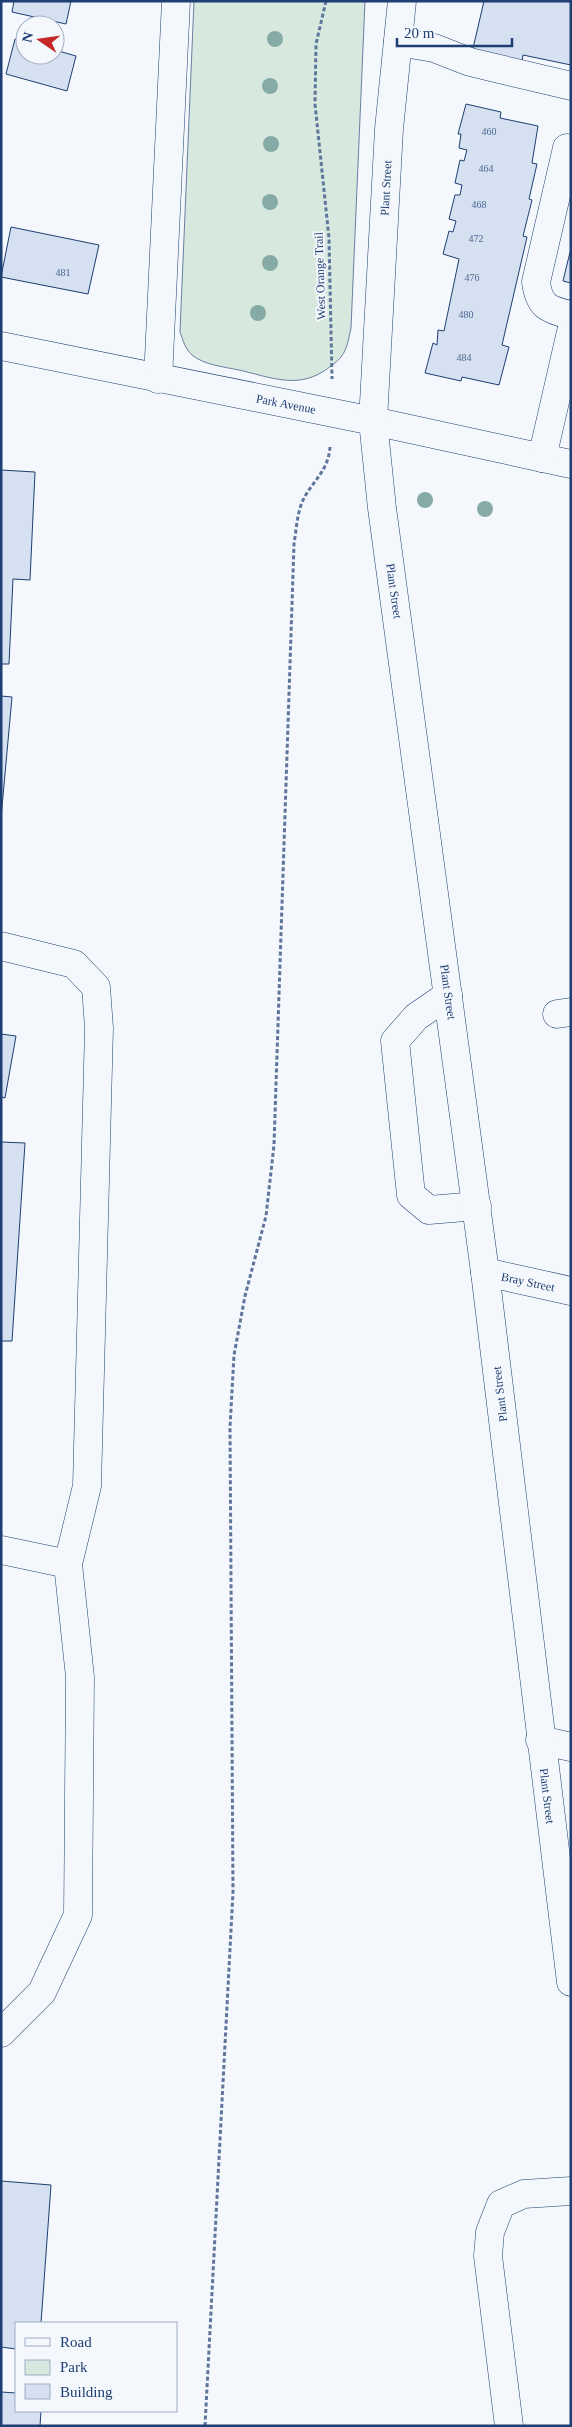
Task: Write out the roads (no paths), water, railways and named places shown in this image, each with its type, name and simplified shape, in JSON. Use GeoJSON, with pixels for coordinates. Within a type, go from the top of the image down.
{"type":"FeatureCollection","features":[{"type":"Feature","properties":{"kind":"main road"},"geometry":{"type":"LineString","coordinates":[[158,378],[176,1]]}},
{"type":"Feature","properties":{"kind":"main road","name":"Plant Street"},"geometry":{"type":"LineString","coordinates":[[402,1],[389,129],[373,420],[382,508],[486,1272],[540,1740],[571,1982]]}},
{"type":"Feature","properties":{"kind":"main road"},"geometry":{"type":"LineString","coordinates":[[398,42],[434,48],[470,62],[571,86]]}},
{"type":"Feature","properties":{"kind":"main road"},"geometry":{"type":"LineString","coordinates":[[567,148],[536,282],[538,296],[550,310],[571,314]]}},
{"type":"Feature","properties":{"kind":"main road"},"geometry":{"type":"LineString","coordinates":[[542,458],[571,332]]}},
{"type":"Feature","properties":{"kind":"main road","name":"Park Avenue"},"geometry":{"type":"LineString","coordinates":[[1,346],[373,420],[571,464]]}},
{"type":"Feature","properties":{"kind":"main road"},"geometry":{"type":"LineString","coordinates":[[1,946],[74,964],[96,987],[99,1028],[87,1486],[68,1564],[80,1677],[78,1915],[42,1992],[1,2033]]}},
{"type":"Feature","properties":{"kind":"main road"},"geometry":{"type":"LineString","coordinates":[[448,995],[416,1017],[395,1041],[411,1195],[429,1210],[477,1206]]}},
{"type":"Feature","properties":{"kind":"main road","name":"Bray Street"},"geometry":{"type":"LineString","coordinates":[[486,1272],[571,1291]]}},
{"type":"Feature","properties":{"kind":"main road"},"geometry":{"type":"LineString","coordinates":[[1,1550],[68,1564]]}},
{"type":"Feature","properties":{"kind":"main road"},"geometry":{"type":"LineString","coordinates":[[540,1740],[571,1747]]}},
{"type":"Feature","properties":{"kind":"main road"},"geometry":{"type":"LineString","coordinates":[[509,2426],[488,2256],[490,2232],[500,2204],[524,2194],[571,2191]]}}]}
